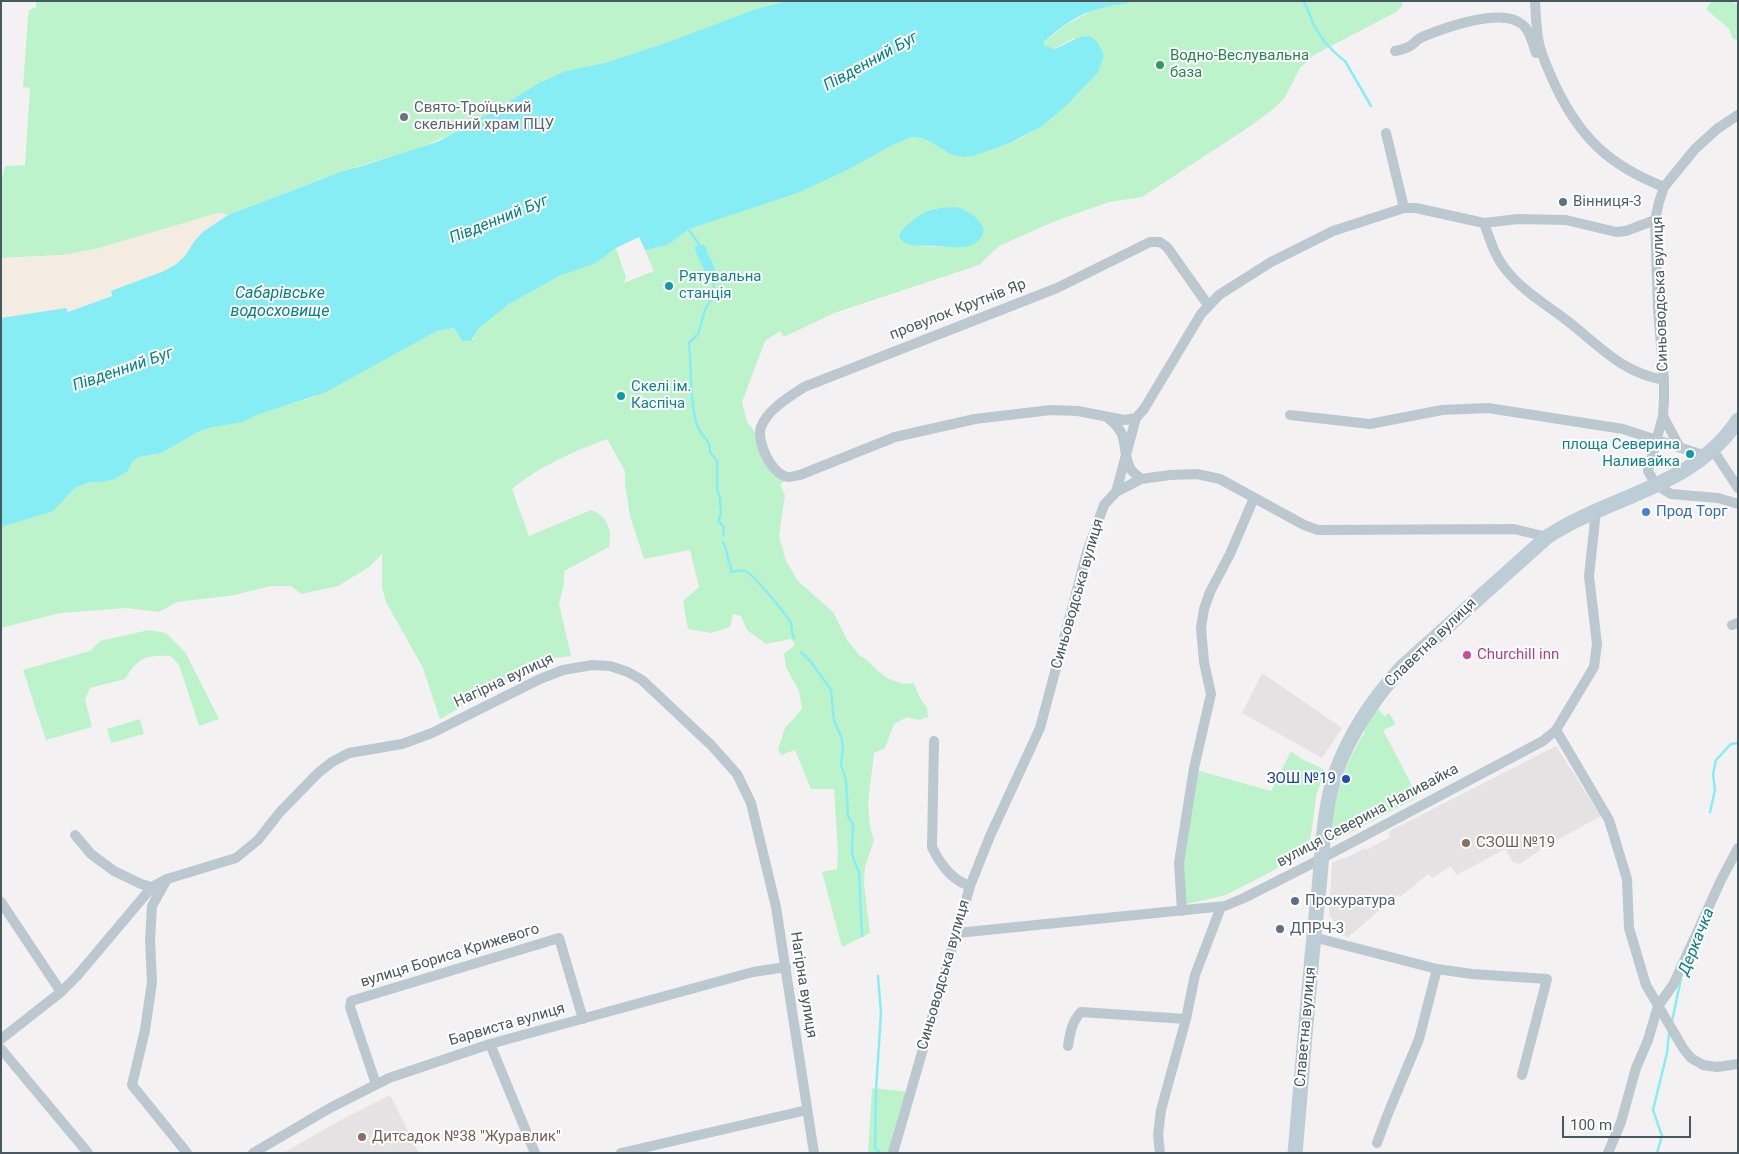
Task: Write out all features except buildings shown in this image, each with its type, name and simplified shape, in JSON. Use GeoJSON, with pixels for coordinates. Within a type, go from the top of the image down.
{"type":"FeatureCollection","features":[{"type":"Feature","properties":{"kind":"main road"},"geometry":{"type":"LineString","coordinates":[[1547,537],[1596,511],[1656,485],[1709,453],[1723,441],[1738,420]]}},
{"type":"Feature","properties":{"kind":"main road","name":"Славетна вулиця"},"geometry":{"type":"LineString","coordinates":[[1295,1153],[1324,820],[1336,771],[1355,730],[1382,690],[1402,667],[1547,537]]}},
{"type":"Feature","properties":{"kind":"street"},"geometry":{"type":"LineString","coordinates":[[1535,1],[1539,46],[1568,112],[1584,134],[1604,153],[1648,181],[1664,187]]}},
{"type":"Feature","properties":{"kind":"street"},"geometry":{"type":"LineString","coordinates":[[1395,51],[1410,46],[1419,38],[1463,22],[1485,18],[1502,18],[1519,22],[1524,26],[1539,61],[1550,74]]}},
{"type":"Feature","properties":{"kind":"street","name":"Синьоводська вулиця"},"geometry":{"type":"LineString","coordinates":[[1656,485],[1648,471],[1663,416],[1664,380],[1658,310],[1655,220],[1664,187],[1695,149],[1738,115]]}},
{"type":"Feature","properties":{"kind":"street"},"geometry":{"type":"LineString","coordinates":[[1386,133],[1404,208]]}},
{"type":"Feature","properties":{"kind":"street"},"geometry":{"type":"LineString","coordinates":[[1116,492],[1136,418],[1144,409],[1201,314],[1219,295],[1278,258],[1333,231],[1404,208],[1416,208],[1484,223],[1518,219],[1566,220],[1616,232],[1626,231],[1655,220]]}},
{"type":"Feature","properties":{"kind":"street"},"geometry":{"type":"LineString","coordinates":[[1484,223],[1492,247],[1505,270],[1520,286],[1571,324],[1602,351],[1625,366],[1649,377],[1664,380]]}},
{"type":"Feature","properties":{"kind":"street","name":"провулок Крутнів Яр"},"geometry":{"type":"LineString","coordinates":[[1108,418],[1078,412],[1051,410],[975,419],[895,437],[800,475],[788,477],[778,472],[770,462],[763,450],[760,438],[761,427],[766,418],[799,390],[813,382],[1057,288],[1150,242],[1160,242],[1167,247],[1208,305]]}},
{"type":"Feature","properties":{"kind":"street"},"geometry":{"type":"LineString","coordinates":[[1290,415],[1370,424],[1442,410],[1488,408],[1623,429],[1657,441],[1709,453],[1738,488]]}},
{"type":"Feature","properties":{"kind":"street","name":"Синьоводська вулиця"},"geometry":{"type":"LineString","coordinates":[[1663,416],[1679,446]]}},
{"type":"Feature","properties":{"kind":"street"},"geometry":{"type":"LineString","coordinates":[[1108,418],[1124,420],[1136,418]]}},
{"type":"Feature","properties":{"kind":"street"},"geometry":{"type":"LineString","coordinates":[[1108,418],[1121,432],[1130,469],[1141,479]]}},
{"type":"Feature","properties":{"kind":"street","name":"Синьоводська вулиця"},"geometry":{"type":"LineString","coordinates":[[892,1153],[970,886],[990,836],[1040,728],[1088,552],[1104,505],[1116,492],[1141,479],[1170,475],[1208,475],[1220,478],[1304,525],[1318,530],[1514,529],[1547,537]]}},
{"type":"Feature","properties":{"kind":"street"},"geometry":{"type":"LineString","coordinates":[[1656,485],[1676,496],[1718,498],[1738,504]]}},
{"type":"Feature","properties":{"kind":"street"},"geometry":{"type":"LineString","coordinates":[[1182,911],[1179,863],[1194,768],[1210,694],[1204,662],[1201,628],[1204,609],[1210,592],[1230,554],[1254,498]]}},
{"type":"Feature","properties":{"kind":"street","name":"вулиця Северина Наливайка"},"geometry":{"type":"LineString","coordinates":[[957,933],[1221,907],[1244,898],[1322,858],[1544,741],[1556,730],[1594,667],[1597,644],[1588,576],[1596,511]]}},
{"type":"Feature","properties":{"kind":"street","name":"Нагірна вулиця"},"geometry":{"type":"LineString","coordinates":[[152,886],[167,879],[236,858],[258,840],[280,812],[318,773],[332,762],[349,754],[402,744],[432,732],[540,679],[563,670],[592,664],[610,666],[628,672],[642,680],[690,724],[737,774],[751,803],[776,907],[814,1153]]}},
{"type":"Feature","properties":{"kind":"street"},"geometry":{"type":"LineString","coordinates":[[1556,730],[1609,820],[1627,879],[1629,928],[1646,985],[1683,1048],[1691,1058],[1703,1066],[1717,1067],[1738,1064]]}},
{"type":"Feature","properties":{"kind":"street"},"geometry":{"type":"LineString","coordinates":[[934,741],[932,847],[939,863],[959,883],[970,886]]}},
{"type":"Feature","properties":{"kind":"street"},"geometry":{"type":"LineString","coordinates":[[75,835],[91,854],[114,872],[140,884],[152,886]]}},
{"type":"Feature","properties":{"kind":"street"},"geometry":{"type":"LineString","coordinates":[[1608,1153],[1622,1122],[1636,1068],[1648,1040],[1658,1006],[1673,985],[1721,880],[1738,848]]}},
{"type":"Feature","properties":{"kind":"street"},"geometry":{"type":"LineString","coordinates":[[167,879],[152,906],[150,940],[152,982],[132,1085],[187,1153]]}},
{"type":"Feature","properties":{"kind":"street"},"geometry":{"type":"LineString","coordinates":[[1,1039],[62,992],[152,886]]}},
{"type":"Feature","properties":{"kind":"street"},"geometry":{"type":"LineString","coordinates":[[1,902],[62,992]]}},
{"type":"Feature","properties":{"kind":"street"},"geometry":{"type":"LineString","coordinates":[[1160,1153],[1158,1135],[1161,1110],[1186,1018],[1195,975],[1221,907]]}},
{"type":"Feature","properties":{"kind":"street"},"geometry":{"type":"LineString","coordinates":[[1313,937],[1438,969],[1472,974],[1547,979],[1522,1075]]}},
{"type":"Feature","properties":{"kind":"street","name":"вулиця Бориса Крижевого"},"geometry":{"type":"LineString","coordinates":[[376,1084],[350,1007],[352,1001],[401,985],[559,938],[583,1019]]}},
{"type":"Feature","properties":{"kind":"street","name":"Барвиста вулиця"},"geometry":{"type":"LineString","coordinates":[[253,1153],[376,1084],[490,1044],[753,972],[786,967]]}},
{"type":"Feature","properties":{"kind":"street"},"geometry":{"type":"LineString","coordinates":[[1378,1143],[1418,1039],[1438,969]]}},
{"type":"Feature","properties":{"kind":"street"},"geometry":{"type":"LineString","coordinates":[[1068,1046],[1072,1026],[1081,1012],[1186,1018]]}},
{"type":"Feature","properties":{"kind":"street"},"geometry":{"type":"LineString","coordinates":[[490,1044],[535,1153]]}},
{"type":"Feature","properties":{"kind":"street"},"geometry":{"type":"LineString","coordinates":[[1,1049],[88,1153]]}},
{"type":"Feature","properties":{"kind":"street"},"geometry":{"type":"LineString","coordinates":[[621,1153],[807,1110]]}},
{"type":"Feature","properties":{"kind":"shaded area"},"geometry":{"type":"Polygon","coordinates":[[[1262,673],[1342,728],[1322,758],[1242,713],[1262,673]]]}},
{"type":"Feature","properties":{"kind":"shaded area","name":"СЗОШ №19"},"geometry":{"type":"Polygon","coordinates":[[[1556,746],[1601,816],[1541,849],[1520,864],[1513,862],[1505,849],[1457,875],[1451,866],[1432,878],[1428,874],[1400,897],[1398,895],[1347,938],[1329,915],[1332,863],[1365,848],[1366,850],[1390,837],[1388,832],[1556,746]]]}},
{"type":"Feature","properties":{"kind":"shaded area","name":"Дитсадок №38 \"Журавлик\""},"geometry":{"type":"Polygon","coordinates":[[[390,1095],[419,1153],[283,1153],[341,1120],[390,1095]]]}},
{"type":"Feature","properties":{"kind":"green space"},"geometry":{"type":"Polygon","coordinates":[[[36,1],[828,1],[462,129],[420,148],[343,171],[228,215],[218,213],[96,249],[63,255],[1,258],[1,182],[5,166],[25,165],[30,88],[23,87],[29,10],[36,7],[36,1]]]}},
{"type":"Feature","properties":{"kind":"green space"},"geometry":{"type":"Polygon","coordinates":[[[1082,1],[1401,1],[1403,5],[1396,12],[1314,55],[1300,68],[1285,97],[1276,107],[1252,125],[1142,197],[1109,202],[1055,221],[999,246],[979,265],[834,313],[784,337],[780,331],[765,341],[742,402],[747,422],[760,438],[763,450],[788,477],[780,485],[785,495],[779,536],[786,561],[798,581],[833,612],[847,640],[860,656],[889,679],[903,684],[914,683],[920,698],[927,708],[928,717],[919,720],[907,717],[894,724],[885,748],[874,753],[868,804],[870,827],[874,840],[865,867],[864,884],[870,933],[842,947],[822,872],[837,869],[838,852],[834,789],[811,789],[795,750],[782,756],[778,749],[785,728],[802,709],[799,691],[786,667],[784,654],[795,645],[791,639],[766,644],[747,630],[741,616],[733,614],[730,627],[711,633],[688,629],[683,601],[699,587],[690,550],[644,559],[630,516],[625,471],[607,439],[557,460],[512,489],[529,536],[591,510],[597,512],[608,524],[610,535],[609,547],[564,571],[564,584],[559,604],[571,656],[547,659],[440,719],[423,668],[386,602],[382,587],[382,554],[369,567],[338,586],[301,594],[291,586],[270,586],[235,595],[177,602],[159,612],[126,608],[60,613],[1,628],[1,515],[63,500],[75,488],[90,482],[115,479],[128,471],[133,461],[140,457],[161,453],[200,431],[314,397],[437,331],[454,328],[460,339],[468,341],[474,339],[477,331],[485,322],[523,295],[548,281],[595,261],[616,248],[626,277],[624,283],[654,271],[645,250],[668,245],[688,229],[798,193],[911,137],[931,142],[950,154],[996,147],[1023,137],[1057,113],[1097,74],[1074,38],[1054,49],[1041,65],[1044,42],[1066,25],[1089,12],[1082,1]],[[956,207],[931,209],[921,247],[967,246],[975,243],[981,237],[984,229],[979,221],[956,207]]]}},
{"type":"Feature","properties":{"kind":"green space"},"geometry":{"type":"Polygon","coordinates":[[[1712,1],[1730,1],[1738,5],[1738,40],[1733,39],[1729,29],[1706,9],[1712,1]]]}},
{"type":"Feature","properties":{"kind":"green space"},"geometry":{"type":"Polygon","coordinates":[[[149,630],[166,633],[185,652],[219,719],[199,726],[179,665],[171,656],[156,656],[139,662],[125,679],[90,688],[85,699],[92,727],[46,740],[23,670],[90,651],[100,641],[149,630]]]}},
{"type":"Feature","properties":{"kind":"green space"},"geometry":{"type":"Polygon","coordinates":[[[1376,707],[1385,716],[1389,713],[1396,724],[1383,730],[1418,797],[1336,840],[1330,838],[1337,796],[1351,757],[1365,732],[1361,729],[1376,707]]]}},
{"type":"Feature","properties":{"kind":"green space"},"geometry":{"type":"Polygon","coordinates":[[[140,719],[144,734],[111,743],[107,729],[140,719]]]}},
{"type":"Feature","properties":{"kind":"green space"},"geometry":{"type":"Polygon","coordinates":[[[1291,751],[1300,758],[1325,770],[1316,796],[1309,852],[1226,895],[1182,905],[1180,863],[1196,770],[1271,791],[1291,751]]]}},
{"type":"Feature","properties":{"kind":"green space"},"geometry":{"type":"Polygon","coordinates":[[[872,1088],[910,1092],[893,1153],[868,1153],[872,1088]]]}},
{"type":"Feature","properties":{"kind":"sand"},"geometry":{"type":"Polygon","coordinates":[[[219,213],[228,215],[201,234],[184,256],[168,270],[111,291],[112,296],[67,312],[66,308],[1,318],[1,258],[63,255],[96,249],[219,213]]]}},
{"type":"Feature","properties":{"kind":"water","name":"Сабарівське водосховище"},"geometry":{"type":"Polygon","coordinates":[[[789,1],[1137,1],[1083,14],[1062,27],[1044,42],[1044,45],[1054,49],[1077,38],[1089,36],[1095,39],[1104,56],[1097,74],[1065,107],[1041,127],[1010,143],[973,156],[962,157],[950,154],[921,138],[911,137],[798,193],[689,229],[668,245],[645,250],[639,237],[616,248],[596,263],[559,276],[509,304],[479,328],[471,341],[462,341],[454,328],[437,331],[324,393],[259,414],[242,422],[200,431],[161,453],[140,457],[133,461],[128,471],[115,479],[90,482],[75,488],[53,511],[1,527],[1,318],[66,308],[68,312],[112,296],[111,291],[175,265],[184,257],[204,231],[228,215],[343,171],[437,142],[501,107],[539,83],[566,71],[605,63],[669,42],[756,9],[789,1]]]}},
{"type":"Feature","properties":{"kind":"water"},"geometry":{"type":"Polygon","coordinates":[[[956,207],[973,215],[984,229],[982,237],[977,242],[964,247],[956,247],[909,245],[901,240],[899,236],[906,226],[923,213],[938,208],[956,207]]]}},
{"type":"Feature","properties":{"kind":"water"},"geometry":{"type":"Polygon","coordinates":[[[698,245],[706,247],[715,271],[711,274],[705,273],[695,248],[698,245]]]}},
{"type":"Feature","properties":{"kind":"waterway"},"geometry":{"type":"LineString","coordinates":[[1303,1],[1317,31],[1328,46],[1345,61],[1371,106]]}},
{"type":"Feature","properties":{"kind":"waterway"},"geometry":{"type":"LineString","coordinates":[[687,227],[701,247]]}},
{"type":"Feature","properties":{"kind":"waterway"},"geometry":{"type":"LineString","coordinates":[[711,273],[715,292],[705,310],[698,334],[689,343],[694,415],[699,429],[709,444],[710,452],[717,461],[717,490],[720,498],[721,514],[718,521],[724,527],[723,535]]}},
{"type":"Feature","properties":{"kind":"waterway"},"geometry":{"type":"LineString","coordinates":[[723,542],[727,550],[731,572],[745,571],[756,580],[792,625],[794,638]]}},
{"type":"Feature","properties":{"kind":"waterway"},"geometry":{"type":"LineString","coordinates":[[801,652],[812,663],[831,690],[834,721],[841,736],[843,747],[841,764],[846,781],[848,816],[853,824],[852,855],[859,872],[862,936]]}},
{"type":"Feature","properties":{"kind":"waterway","name":"Деркачка"},"geometry":{"type":"LineString","coordinates":[[1710,812],[1715,790],[1713,774],[1716,760],[1731,744],[1738,743]]}},
{"type":"Feature","properties":{"kind":"waterway"},"geometry":{"type":"LineString","coordinates":[[878,976],[881,1013],[876,1090],[875,1148],[880,1153]]}},
{"type":"Feature","properties":{"kind":"waterway","name":"Деркачка"},"geometry":{"type":"LineString","coordinates":[[1672,1021],[1681,979]]}},
{"type":"Feature","properties":{"kind":"waterway","name":"Деркачка"},"geometry":{"type":"LineString","coordinates":[[1657,1153],[1662,1136],[1653,1110],[1667,1053],[1669,1033]]}},
{"type":"Feature","properties":{"kind":"place","name":"Водно-Веслувальна база"},"geometry":{"type":"Point","coordinates":[1160,65]}},
{"type":"Feature","properties":{"kind":"place","name":"Свято-Троїцький скельний храм ПЦУ"},"geometry":{"type":"Point","coordinates":[404,117]}},
{"type":"Feature","properties":{"kind":"place","name":"Вінниця-3"},"geometry":{"type":"Point","coordinates":[1563,202]}},
{"type":"Feature","properties":{"kind":"place","name":"Рятувальна станція"},"geometry":{"type":"Point","coordinates":[669,286]}},
{"type":"Feature","properties":{"kind":"place","name":"Скелі ім. Каспіча"},"geometry":{"type":"Point","coordinates":[621,396]}},
{"type":"Feature","properties":{"kind":"place","name":"площа Северина Наливайка"},"geometry":{"type":"Point","coordinates":[1690,454]}},
{"type":"Feature","properties":{"kind":"place","name":"Прод Торг"},"geometry":{"type":"Point","coordinates":[1646,512]}},
{"type":"Feature","properties":{"kind":"place","name":"Churchill inn"},"geometry":{"type":"Point","coordinates":[1467,655]}},
{"type":"Feature","properties":{"kind":"place","name":"ЗОШ №19"},"geometry":{"type":"Point","coordinates":[1346,779]}},
{"type":"Feature","properties":{"kind":"place","name":"СЗОШ №19"},"geometry":{"type":"Point","coordinates":[1466,843]}},
{"type":"Feature","properties":{"kind":"place","name":"Прокуратура"},"geometry":{"type":"Point","coordinates":[1295,901]}},
{"type":"Feature","properties":{"kind":"place","name":"ДПРЧ-3"},"geometry":{"type":"Point","coordinates":[1280,929]}},
{"type":"Feature","properties":{"kind":"place","name":"Дитсадок №38 \"Журавлик\""},"geometry":{"type":"Point","coordinates":[362,1137]}},
{"type":"Feature","properties":{"kind":"water label","name":"Південний Буг"},"geometry":{"type":"Point","coordinates":[871,62]}},
{"type":"Feature","properties":{"kind":"water label","name":"Південний Буг"},"geometry":{"type":"Point","coordinates":[499,220]}},
{"type":"Feature","properties":{"kind":"water label","name":"Південний Буг"},"geometry":{"type":"Point","coordinates":[123,370]}}]}
